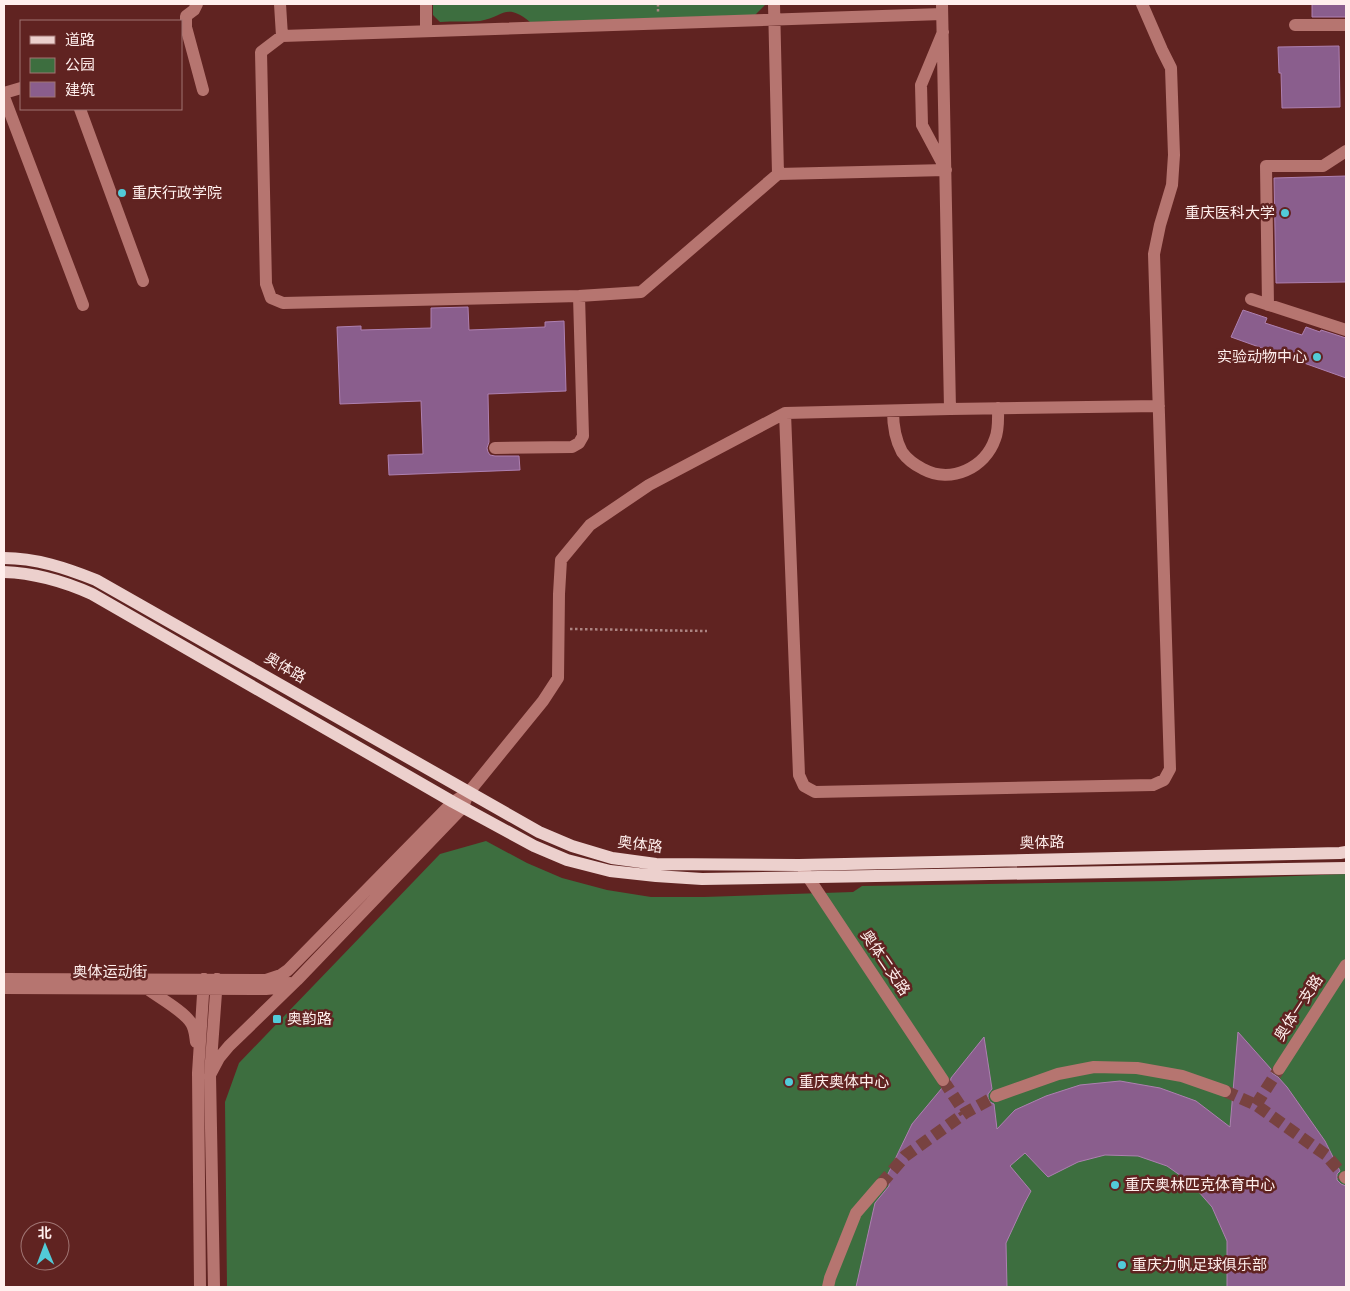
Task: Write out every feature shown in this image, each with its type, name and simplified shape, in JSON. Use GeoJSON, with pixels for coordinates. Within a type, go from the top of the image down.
{"type":"FeatureCollection","features":[{"type":"Feature","properties":{"kind":"main road","name":"奥体路"},"geometry":{"type":"LineString","coordinates":[[4,558],[17,558],[47,563],[70,569],[96,580],[539,832],[572,846],[612,858],[656,864],[799,865],[1346,852]]}},
{"type":"Feature","properties":{"kind":"main road","name":"奥体路"},"geometry":{"type":"LineString","coordinates":[[4,572],[44,576],[92,594],[534,846],[567,860],[610,871],[702,879],[1345,869]]}},
{"type":"Feature","properties":{"kind":"street"},"geometry":{"type":"LineString","coordinates":[[197,4],[194,10],[186,16],[186,28],[203,90]]}},
{"type":"Feature","properties":{"kind":"street"},"geometry":{"type":"LineString","coordinates":[[280,4],[282,36]]}},
{"type":"Feature","properties":{"kind":"street"},"geometry":{"type":"LineString","coordinates":[[426,4],[426,31]]}},
{"type":"Feature","properties":{"kind":"street"},"geometry":{"type":"LineString","coordinates":[[774,4],[778,174]]}},
{"type":"Feature","properties":{"kind":"street"},"geometry":{"type":"LineString","coordinates":[[785,413],[799,775],[804,786],[815,792],[1143,786],[1152,785],[1164,780],[1170,769],[1154,254],[1160,224],[1172,186],[1174,155],[1171,68],[1142,4]]}},
{"type":"Feature","properties":{"kind":"street"},"geometry":{"type":"LineString","coordinates":[[946,170],[778,174],[641,292],[579,296],[283,303],[271,298],[266,284],[261,52],[282,36],[774,20],[942,9],[946,170],[950,409]]}},
{"type":"Feature","properties":{"kind":"street"},"geometry":{"type":"LineString","coordinates":[[1294,26],[1346,25]]}},
{"type":"Feature","properties":{"kind":"street"},"geometry":{"type":"LineString","coordinates":[[943,32],[921,86],[922,125],[946,170]]}},
{"type":"Feature","properties":{"kind":"street"},"geometry":{"type":"LineString","coordinates":[[20,88],[4,95],[83,306]]}},
{"type":"Feature","properties":{"kind":"street"},"geometry":{"type":"LineString","coordinates":[[80,110],[144,281]]}},
{"type":"Feature","properties":{"kind":"street"},"geometry":{"type":"LineString","coordinates":[[1268,305],[1266,166],[1323,166],[1346,151]]}},
{"type":"Feature","properties":{"kind":"street"},"geometry":{"type":"LineString","coordinates":[[495,448],[572,447],[580,444],[583,436],[579,296]]}},
{"type":"Feature","properties":{"kind":"street"},"geometry":{"type":"LineString","coordinates":[[1251,300],[1346,330]]}},
{"type":"Feature","properties":{"kind":"street"},"geometry":{"type":"LineString","coordinates":[[204,1074],[229,1046],[297,980],[469,792],[543,701],[558,678],[561,560],[590,525],[649,485],[785,413],[1159,406]]}},
{"type":"Feature","properties":{"kind":"street"},"geometry":{"type":"LineString","coordinates":[[893,410],[896,438],[903,453],[914,464],[929,472],[946,475],[962,472],[977,465],[988,453],[996,438],[998,408]]}},
{"type":"Feature","properties":{"kind":"street"},"geometry":{"type":"LineString","coordinates":[[217,984],[266,980],[281,976],[458,804]]}},
{"type":"Feature","properties":{"kind":"street","name":"奥体二支路"},"geometry":{"type":"LineString","coordinates":[[799,865],[943,1080]]}},
{"type":"Feature","properties":{"kind":"street","name":"奥体一支路"},"geometry":{"type":"LineString","coordinates":[[1279,1069],[1346,966]]}},
{"type":"Feature","properties":{"kind":"street","name":"奥体运动街"},"geometry":{"type":"LineString","coordinates":[[4,979],[217,984]]}},
{"type":"Feature","properties":{"kind":"street"},"geometry":{"type":"LineString","coordinates":[[217,984],[266,990],[297,980]]}},
{"type":"Feature","properties":{"kind":"street"},"geometry":{"type":"LineString","coordinates":[[200,1287],[204,984]]}},
{"type":"Feature","properties":{"kind":"street","name":"奥体运动街"},"geometry":{"type":"LineString","coordinates":[[4,988],[146,988],[204,984]]}},
{"type":"Feature","properties":{"kind":"street"},"geometry":{"type":"LineString","coordinates":[[204,1074],[217,984]]}},
{"type":"Feature","properties":{"kind":"street"},"geometry":{"type":"LineString","coordinates":[[146,988],[186,1016],[192,1024],[195,1034],[204,1074],[214,1287]]}},
{"type":"Feature","properties":{"kind":"street"},"geometry":{"type":"LineString","coordinates":[[996,1096],[1058,1074],[1094,1067],[1137,1068],[1182,1076],[1225,1091]]}},
{"type":"Feature","properties":{"kind":"street"},"geometry":{"type":"LineString","coordinates":[[828,1287],[856,1213],[881,1184]]}},
{"type":"Feature","properties":{"kind":"path"},"geometry":{"type":"LineString","coordinates":[[558,629],[707,631]]}},
{"type":"Feature","properties":{"kind":"green space"},"geometry":{"type":"Polygon","coordinates":[[[433,4],[766,4],[755,15],[530,22],[515,13],[505,12],[480,21],[440,22],[433,15],[433,4]]]}},
{"type":"Feature","properties":{"kind":"green space","name":"重庆奥体中心"},"geometry":{"type":"Polygon","coordinates":[[[486,841],[527,863],[562,878],[607,890],[651,897],[853,892],[862,886],[1166,881],[1346,874],[1346,1287],[227,1287],[225,1102],[239,1063],[440,854],[486,841]]]}},
{"type":"Feature","properties":{"kind":"building"},"geometry":{"type":"Polygon","coordinates":[[[1312,4],[1346,4],[1346,17],[1312,17],[1312,4]]]}},
{"type":"Feature","properties":{"kind":"building"},"geometry":{"type":"Polygon","coordinates":[[[1339,46],[1340,107],[1282,108],[1278,47],[1339,46]]]}},
{"type":"Feature","properties":{"kind":"building"},"geometry":{"type":"Polygon","coordinates":[[[1346,176],[1346,282],[1276,283],[1274,178],[1346,176]]]}},
{"type":"Feature","properties":{"kind":"building"},"geometry":{"type":"Polygon","coordinates":[[[468,307],[469,330],[545,327],[545,322],[564,321],[566,391],[488,394],[488,452],[490,455],[495,456],[519,456],[520,470],[389,475],[388,455],[423,454],[421,401],[340,404],[337,327],[361,326],[361,330],[431,328],[431,308],[468,307]]]}},
{"type":"Feature","properties":{"kind":"building","name":"实验动物中心"},"geometry":{"type":"Polygon","coordinates":[[[1243,310],[1267,318],[1265,323],[1302,335],[1306,327],[1346,338],[1346,378],[1231,337],[1243,310]]]}},
{"type":"Feature","properties":{"kind":"building"},"geometry":{"type":"Polygon","coordinates":[[[1238,1032],[1271,1069],[1272,1073],[1287,1087],[1325,1141],[1340,1171],[1337,1174],[1337,1180],[1346,1186],[1346,1287],[1227,1287],[1227,1241],[1212,1207],[1191,1183],[1167,1166],[1138,1156],[1105,1155],[1078,1162],[1048,1177],[1025,1153],[1010,1166],[1031,1191],[1006,1243],[1007,1287],[856,1287],[875,1203],[889,1186],[886,1178],[912,1124],[942,1088],[950,1084],[951,1078],[984,1037],[992,1089],[988,1094],[988,1098],[994,1104],[997,1129],[1015,1110],[1046,1096],[1080,1085],[1120,1081],[1160,1088],[1196,1101],[1230,1127],[1238,1032]]]}},
{"type":"Feature","properties":{"kind":"tunnel"},"geometry":{"type":"LineString","coordinates":[[1256,1105],[1279,1069]]}},
{"type":"Feature","properties":{"kind":"tunnel"},"geometry":{"type":"LineString","coordinates":[[943,1080],[965,1113]]}},
{"type":"Feature","properties":{"kind":"tunnel"},"geometry":{"type":"LineString","coordinates":[[1225,1091],[1256,1105],[1326,1155],[1345,1177]]}},
{"type":"Feature","properties":{"kind":"tunnel"},"geometry":{"type":"LineString","coordinates":[[881,1184],[905,1156],[965,1113],[996,1096]]}},
{"type":"Feature","properties":{"kind":"place","name":"重庆行政学院"},"geometry":{"type":"Point","coordinates":[122,193]}},
{"type":"Feature","properties":{"kind":"place","name":"重庆医科大学"},"geometry":{"type":"Point","coordinates":[1285,213]}},
{"type":"Feature","properties":{"kind":"place","name":"实验动物中心"},"geometry":{"type":"Point","coordinates":[1317,357]}},
{"type":"Feature","properties":{"kind":"place","name":"奥韵路"},"geometry":{"type":"Point","coordinates":[277,1019]}},
{"type":"Feature","properties":{"kind":"place","name":"重庆奥体中心"},"geometry":{"type":"Point","coordinates":[789,1082]}},
{"type":"Feature","properties":{"kind":"place","name":"重庆奥林匹克体育中心"},"geometry":{"type":"Point","coordinates":[1115,1185]}},
{"type":"Feature","properties":{"kind":"place","name":"重庆力帆足球俱乐部"},"geometry":{"type":"Point","coordinates":[1122,1265]}}]}
